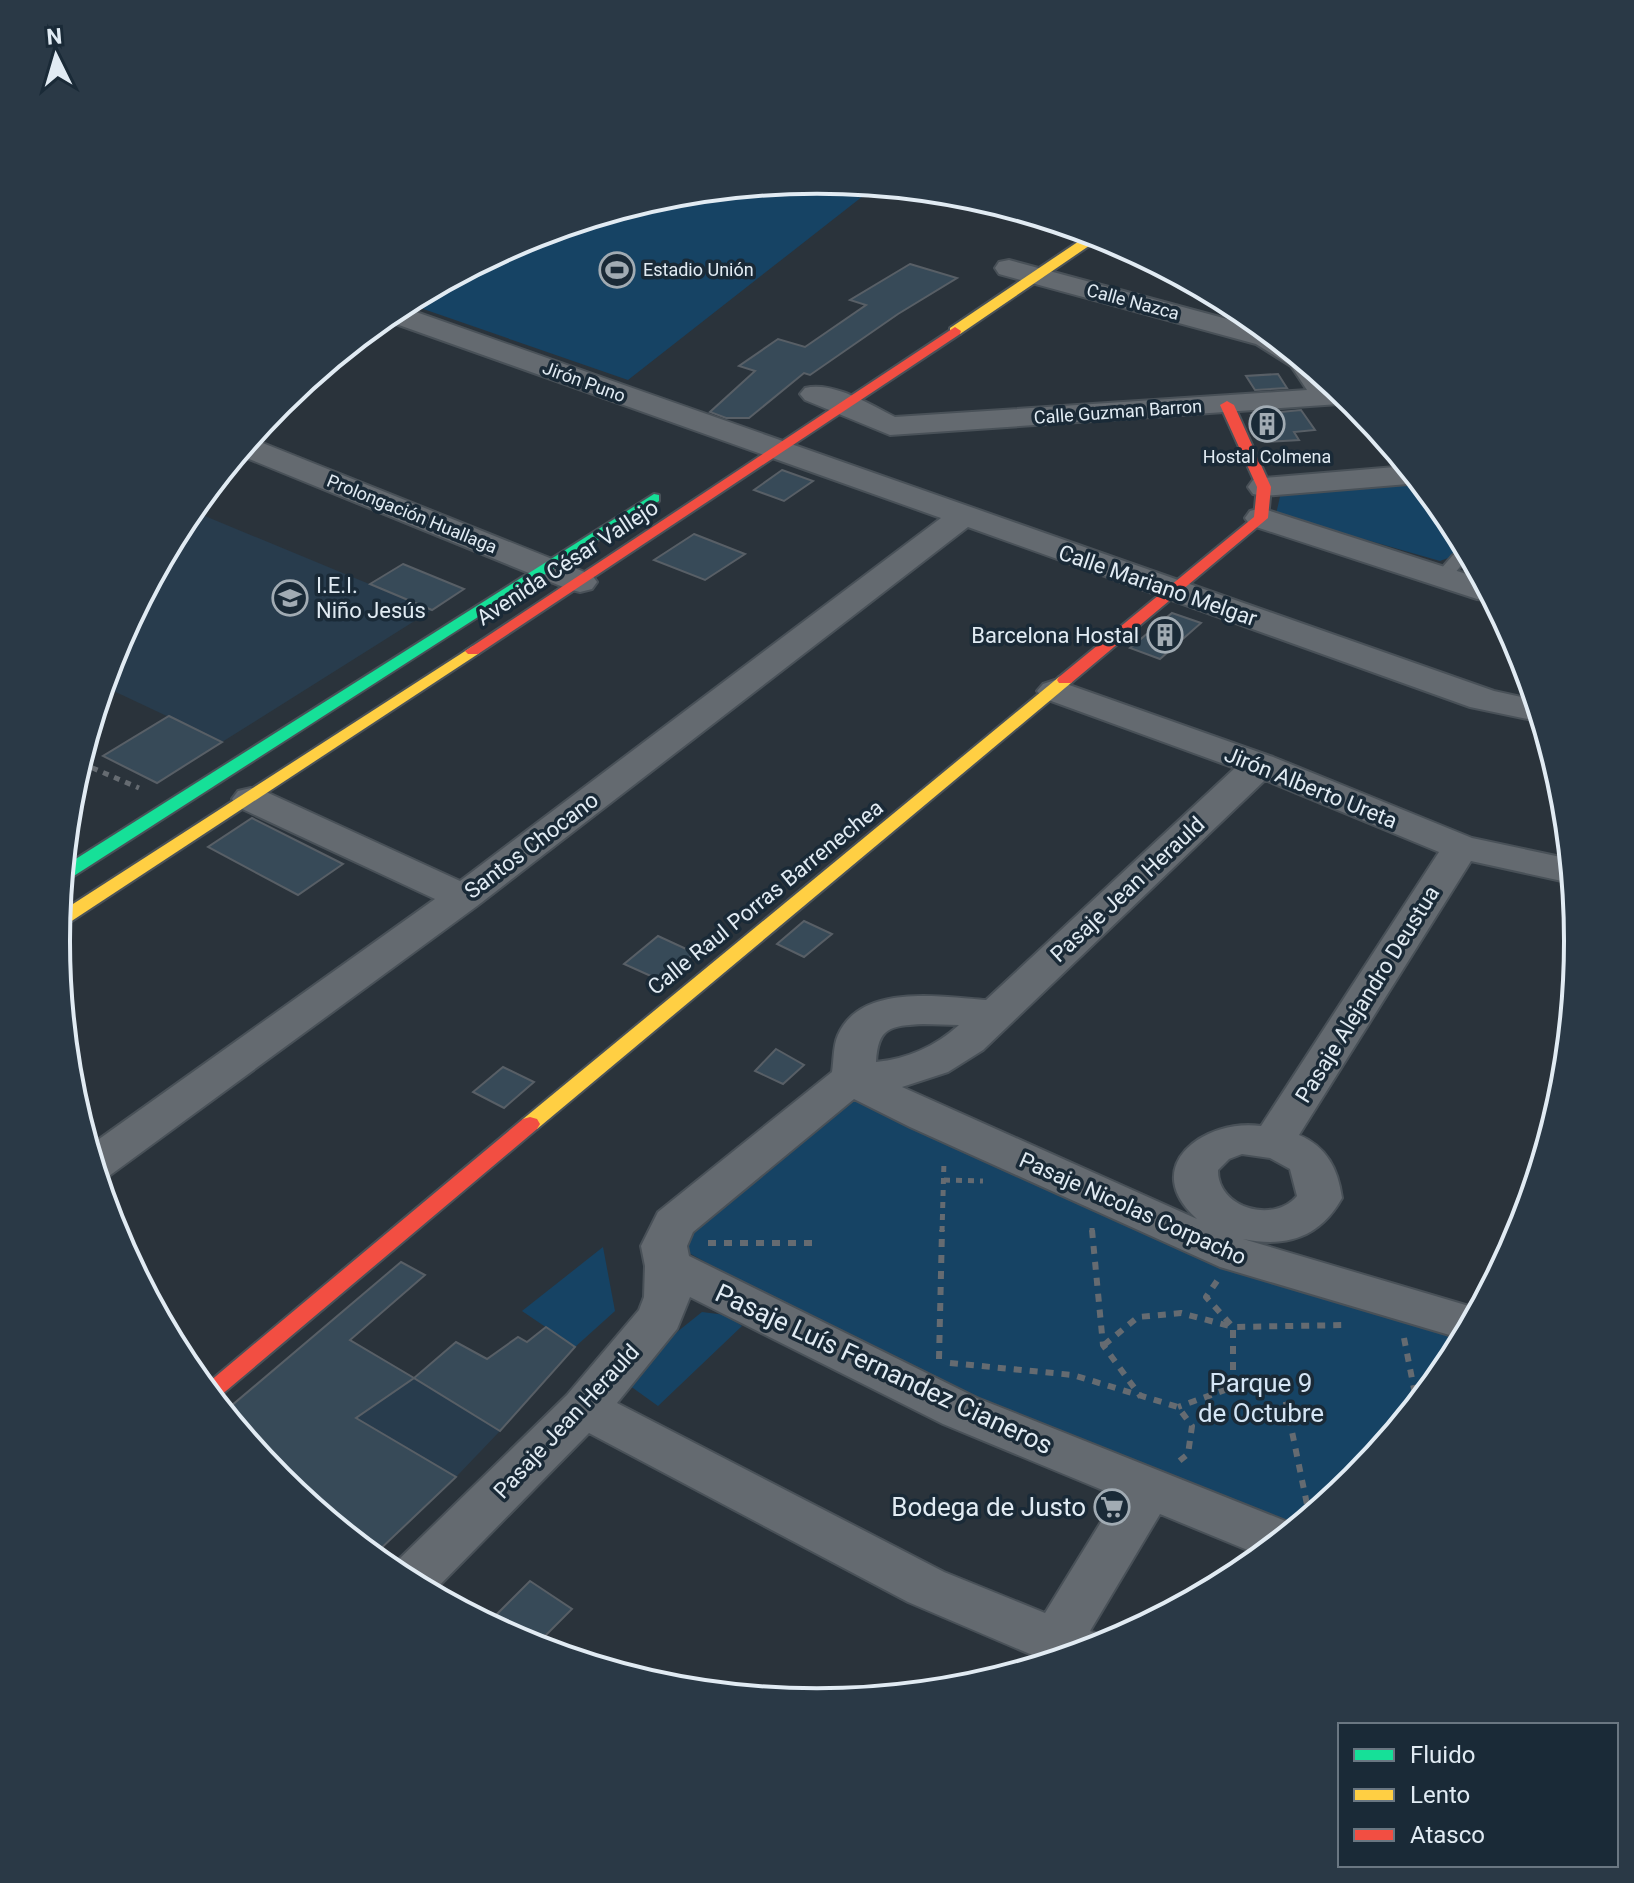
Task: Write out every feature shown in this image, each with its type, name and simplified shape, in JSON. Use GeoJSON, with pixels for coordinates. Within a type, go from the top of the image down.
{"type":"FeatureCollection","features":[{"type":"Feature","properties":{"kind":"main road","name":"Avenida César Vallejo"},"geometry":{"type":"LineString","coordinates":[[71,914],[580,582],[756,441],[844,391],[1035,264],[1081,243]]}},
{"type":"Feature","properties":{"kind":"main road"},"geometry":{"type":"LineString","coordinates":[[1227,405],[1262,502]]}},
{"type":"Feature","properties":{"kind":"main road","name":"Avenida César Vallejo"},"geometry":{"type":"LineString","coordinates":[[74,868],[665,491]]}},
{"type":"Feature","properties":{"kind":"main road","name":"Calle Raul Porras Barrenechea"},"geometry":{"type":"LineString","coordinates":[[217,1387],[683,995],[1055,691],[1173,590],[1262,502]]}},
{"type":"Feature","properties":{"kind":"street","name":"Calle Nazca"},"geometry":{"type":"LineString","coordinates":[[1003,272],[1035,264],[1241,326]]}},
{"type":"Feature","properties":{"kind":"street","name":"Jirón Puno"},"geometry":{"type":"LineString","coordinates":[[406,318],[756,441]]}},
{"type":"Feature","properties":{"kind":"street"},"geometry":{"type":"LineString","coordinates":[[809,398],[844,391],[860,448]]}},
{"type":"Feature","properties":{"kind":"street","name":"Calle Guzman Barron"},"geometry":{"type":"LineString","coordinates":[[860,448],[1227,405],[1328,397]]}},
{"type":"Feature","properties":{"kind":"street","name":"Calle Mariano Melgar"},"geometry":{"type":"LineString","coordinates":[[756,441],[860,448],[963,516],[1483,699],[1527,709]]}},
{"type":"Feature","properties":{"kind":"street","name":"Prolongación Huallaga"},"geometry":{"type":"LineString","coordinates":[[254,450],[580,582]]}},
{"type":"Feature","properties":{"kind":"street"},"geometry":{"type":"LineString","coordinates":[[1262,502],[1402,477]]}},
{"type":"Feature","properties":{"kind":"street"},"geometry":{"type":"LineString","coordinates":[[1262,502],[1442,577],[1474,587]]}},
{"type":"Feature","properties":{"kind":"street","name":"Santos Chocano"},"geometry":{"type":"LineString","coordinates":[[102,1158],[463,897],[963,516]]}},
{"type":"Feature","properties":{"kind":"street","name":"Jirón Alberto Ureta"},"geometry":{"type":"LineString","coordinates":[[1055,691],[1260,765],[1461,847],[1560,869]]}},
{"type":"Feature","properties":{"kind":"street","name":"Pasaje Jean Herauld"},"geometry":{"type":"LineString","coordinates":[[418,1573],[584,1408],[660,1317],[667,1297],[668,1266],[664,1246],[674,1223],[850,1079],[904,1073],[933,1062],[968,1040],[1260,765]]}},
{"type":"Feature","properties":{"kind":"street"},"geometry":{"type":"LineString","coordinates":[[251,799],[463,897]]}},
{"type":"Feature","properties":{"kind":"street","name":"Pasaje Alejandro Deustua"},"geometry":{"type":"LineString","coordinates":[[1273,1142],[1461,847]]}},
{"type":"Feature","properties":{"kind":"street"},"geometry":{"type":"LineString","coordinates":[[850,1079],[854,1048],[862,1029],[874,1019],[896,1012],[918,1011],[994,1014]]}},
{"type":"Feature","properties":{"kind":"street","name":"Pasaje Nicolas Corpacho"},"geometry":{"type":"LineString","coordinates":[[850,1079],[925,1117],[1236,1255],[1460,1321]]}},
{"type":"Feature","properties":{"kind":"street","name":"Pasaje Luís Fernandez Cianeros"},"geometry":{"type":"LineString","coordinates":[[668,1266],[960,1411],[1269,1536]]}},
{"type":"Feature","properties":{"kind":"street"},"geometry":{"type":"LineString","coordinates":[[584,1408],[926,1587],[1066,1646]]}},
{"type":"Feature","properties":{"kind":"street"},"geometry":{"type":"LineString","coordinates":[[1072,1644],[1148,1489]]}},
{"type":"Feature","properties":{"kind":"lane"},"geometry":{"type":"LineString","coordinates":[[1442,577],[1458,559]]}},
{"type":"Feature","properties":{"kind":"path"},"geometry":{"type":"LineString","coordinates":[[90,768],[174,802]]}},
{"type":"Feature","properties":{"kind":"path"},"geometry":{"type":"LineString","coordinates":[[945,1151],[939,1362],[1073,1375],[1178,1407],[1233,1387],[1283,1388],[1307,1506]]}},
{"type":"Feature","properties":{"kind":"path"},"geometry":{"type":"LineString","coordinates":[[944,1180],[988,1181]]}},
{"type":"Feature","properties":{"kind":"path"},"geometry":{"type":"LineString","coordinates":[[1092,1222],[1103,1345],[1141,1397]]}},
{"type":"Feature","properties":{"kind":"path"},"geometry":{"type":"LineString","coordinates":[[668,1266],[683,1242],[819,1243]]}},
{"type":"Feature","properties":{"kind":"path"},"geometry":{"type":"LineString","coordinates":[[1233,1387],[1233,1327],[1206,1297],[1236,1255]]}},
{"type":"Feature","properties":{"kind":"path"},"geometry":{"type":"LineString","coordinates":[[1103,1345],[1138,1317],[1181,1313],[1233,1327],[1350,1325]]}},
{"type":"Feature","properties":{"kind":"path"},"geometry":{"type":"LineString","coordinates":[[1411,1331],[1403,1333],[1414,1390]]}},
{"type":"Feature","properties":{"kind":"path"},"geometry":{"type":"LineString","coordinates":[[1148,1489],[1188,1454],[1192,1426],[1178,1407]]}},
{"type":"Feature","properties":{"kind":"shaded area"},"geometry":{"type":"Polygon","coordinates":[[[204,515],[432,610],[222,742],[114,691],[147,611],[204,515]]]}},
{"type":"Feature","properties":{"kind":"shaded area"},"geometry":{"type":"Polygon","coordinates":[[[414,1378],[500,1431],[456,1477],[356,1418],[414,1378]]]}},
{"type":"Feature","properties":{"kind":"green space","name":"Estadio Unión"},"geometry":{"type":"Polygon","coordinates":[[[768,196],[863,196],[628,380],[422,308],[531,251],[624,220],[719,201],[768,196]]]}},
{"type":"Feature","properties":{"kind":"green space"},"geometry":{"type":"Polygon","coordinates":[[[1404,480],[1456,555],[1440,561],[1276,514],[1282,488],[1404,480]]]}},
{"type":"Feature","properties":{"kind":"green space","name":"Parque 9 de Octubre"},"geometry":{"type":"Polygon","coordinates":[[[849,1094],[1203,1259],[1453,1333],[1410,1396],[1379,1434],[1310,1503],[1279,1529],[1196,1499],[914,1377],[678,1247],[688,1226],[849,1094]]]}},
{"type":"Feature","properties":{"kind":"green space"},"geometry":{"type":"Polygon","coordinates":[[[603,1247],[615,1311],[575,1347],[522,1311],[603,1247]]]}},
{"type":"Feature","properties":{"kind":"green space"},"geometry":{"type":"Polygon","coordinates":[[[702,1312],[726,1315],[742,1326],[658,1406],[626,1383],[627,1372],[702,1312]]]}},
{"type":"Feature","properties":{"kind":"building"},"geometry":{"type":"Polygon","coordinates":[[[910,264],[957,278],[898,314],[810,375],[804,373],[749,418],[726,418],[710,412],[755,371],[739,366],[778,339],[805,347],[866,305],[850,300],[910,264]]]}},
{"type":"Feature","properties":{"kind":"building"},"geometry":{"type":"Polygon","coordinates":[[[1278,374],[1287,388],[1255,390],[1246,376],[1278,374]]]}},
{"type":"Feature","properties":{"kind":"building","name":"Hostal Colmena"},"geometry":{"type":"Polygon","coordinates":[[[1301,410],[1315,430],[1294,432],[1299,440],[1265,442],[1251,415],[1301,410]]]}},
{"type":"Feature","properties":{"kind":"building"},"geometry":{"type":"Polygon","coordinates":[[[782,470],[813,481],[784,501],[754,490],[782,470]]]}},
{"type":"Feature","properties":{"kind":"building"},"geometry":{"type":"Polygon","coordinates":[[[694,534],[745,554],[705,580],[654,560],[694,534]]]}},
{"type":"Feature","properties":{"kind":"building"},"geometry":{"type":"Polygon","coordinates":[[[403,564],[464,589],[432,610],[370,584],[403,564]]]}},
{"type":"Feature","properties":{"kind":"building","name":"Barcelona Hostal"},"geometry":{"type":"Polygon","coordinates":[[[1172,613],[1201,623],[1160,659],[1130,648],[1172,613]]]}},
{"type":"Feature","properties":{"kind":"building"},"geometry":{"type":"Polygon","coordinates":[[[169,716],[222,742],[157,783],[103,756],[169,716]]]}},
{"type":"Feature","properties":{"kind":"building"},"geometry":{"type":"Polygon","coordinates":[[[252,818],[343,864],[298,895],[208,847],[252,818]]]}},
{"type":"Feature","properties":{"kind":"building"},"geometry":{"type":"Polygon","coordinates":[[[804,921],[832,934],[804,957],[777,944],[804,921]]]}},
{"type":"Feature","properties":{"kind":"building"},"geometry":{"type":"Polygon","coordinates":[[[658,936],[695,953],[662,981],[624,964],[658,936]]]}},
{"type":"Feature","properties":{"kind":"building"},"geometry":{"type":"Polygon","coordinates":[[[776,1049],[804,1065],[783,1084],[755,1071],[776,1049]]]}},
{"type":"Feature","properties":{"kind":"building"},"geometry":{"type":"Polygon","coordinates":[[[503,1067],[534,1082],[504,1108],[473,1092],[503,1067]]]}},
{"type":"Feature","properties":{"kind":"building"},"geometry":{"type":"Polygon","coordinates":[[[401,1262],[425,1275],[350,1340],[414,1378],[356,1418],[456,1477],[381,1548],[324,1503],[289,1470],[232,1405],[401,1262]]]}},
{"type":"Feature","properties":{"kind":"building"},"geometry":{"type":"Polygon","coordinates":[[[546,1327],[575,1347],[500,1431],[414,1378],[456,1342],[487,1359],[518,1337],[527,1342],[546,1327]]]}},
{"type":"Feature","properties":{"kind":"building"},"geometry":{"type":"Polygon","coordinates":[[[530,1581],[572,1609],[544,1637],[496,1615],[530,1581]]]}},
{"type":"Feature","properties":{"kind":"traffic: fast"},"geometry":{"type":"LineString","coordinates":[[74,868],[654,498]]}},
{"type":"Feature","properties":{"kind":"traffic: slow"},"geometry":{"type":"LineString","coordinates":[[955,331],[1084,244]]}},
{"type":"Feature","properties":{"kind":"traffic: slow"},"geometry":{"type":"LineString","coordinates":[[71,913],[473,651]]}},
{"type":"Feature","properties":{"kind":"traffic: slow"},"geometry":{"type":"LineString","coordinates":[[530,1124],[1065,680]]}},
{"type":"Feature","properties":{"kind":"traffic: jam"},"geometry":{"type":"LineString","coordinates":[[473,651],[955,331]]}},
{"type":"Feature","properties":{"kind":"traffic: jam"},"geometry":{"type":"LineString","coordinates":[[1065,680],[1261,518],[1264,487],[1227,405]]}},
{"type":"Feature","properties":{"kind":"traffic: jam"},"geometry":{"type":"LineString","coordinates":[[217,1387],[530,1124]]}},
{"type":"Feature","properties":{"kind":"place","name":"Estadio Unión"},"geometry":{"type":"Point","coordinates":[617,270]}},
{"type":"Feature","properties":{"kind":"place","name":"Hostal Colmena"},"geometry":{"type":"Point","coordinates":[1267,424]}},
{"type":"Feature","properties":{"kind":"place","name":"I.E.I. Niño Jesús"},"geometry":{"type":"Point","coordinates":[290,598]}},
{"type":"Feature","properties":{"kind":"place","name":"Barcelona Hostal"},"geometry":{"type":"Point","coordinates":[1165,635]}},
{"type":"Feature","properties":{"kind":"place","name":"Bodega de Justo"},"geometry":{"type":"Point","coordinates":[1112,1507]}}]}
